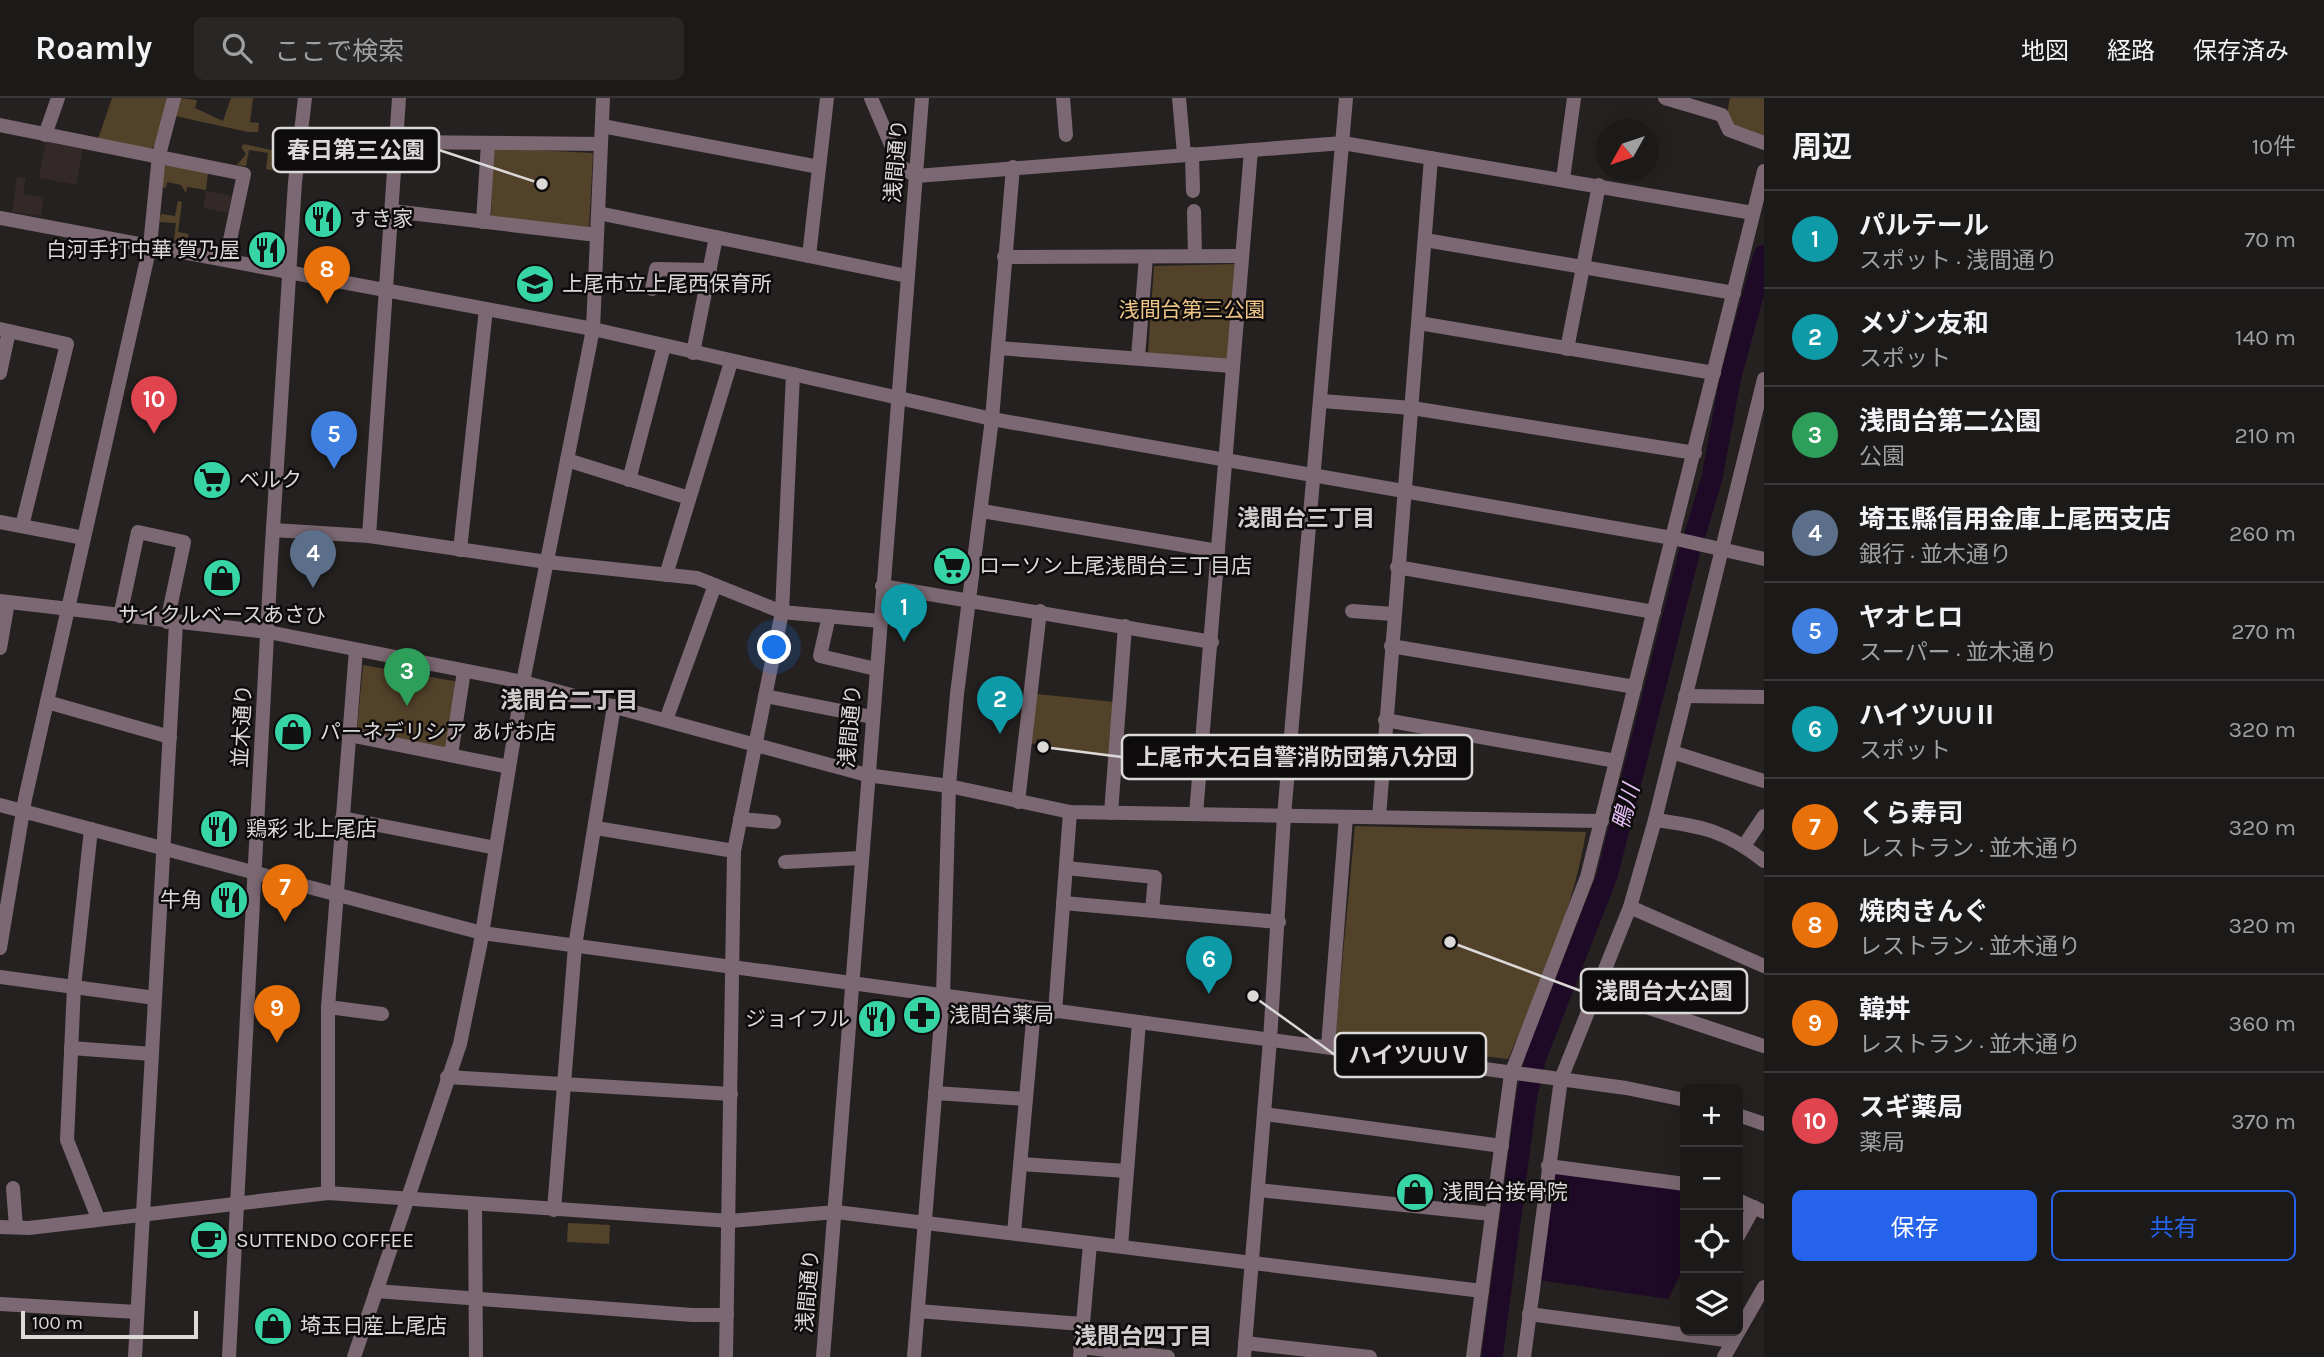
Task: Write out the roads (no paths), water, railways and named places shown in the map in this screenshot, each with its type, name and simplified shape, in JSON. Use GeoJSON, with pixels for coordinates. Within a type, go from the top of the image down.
{"type":"FeatureCollection","features":[{"type":"Feature","properties":{"kind":"street"},"geometry":{"type":"LineString","coordinates":[[45,135],[58,98]]}},
{"type":"Feature","properties":{"kind":"street"},"geometry":{"type":"LineString","coordinates":[[0,948],[2,914],[23,811],[150,246],[159,155],[174,98]]}},
{"type":"Feature","properties":{"kind":"street","name":"並木通り"},"geometry":{"type":"LineString","coordinates":[[229,1357],[273,530],[289,271],[305,98]]}},
{"type":"Feature","properties":{"kind":"street"},"geometry":{"type":"LineString","coordinates":[[369,536],[399,98]]}},
{"type":"Feature","properties":{"kind":"street"},"geometry":{"type":"LineString","coordinates":[[354,1357],[460,1044],[482,933],[523,682],[593,329],[603,98]]}},
{"type":"Feature","properties":{"kind":"street"},"geometry":{"type":"LineString","coordinates":[[809,256],[827,98]]}},
{"type":"Feature","properties":{"kind":"street"},"geometry":{"type":"LineString","coordinates":[[872,98],[900,166],[916,176],[1343,143],[1753,213]]}},
{"type":"Feature","properties":{"kind":"street","name":"浅間通り"},"geometry":{"type":"LineString","coordinates":[[823,1357],[836,1212],[850,983],[922,98]]}},
{"type":"Feature","properties":{"kind":"street"},"geometry":{"type":"LineString","coordinates":[[1063,98],[1066,135]]}},
{"type":"Feature","properties":{"kind":"street"},"geometry":{"type":"LineString","coordinates":[[1179,98],[1193,191]]}},
{"type":"Feature","properties":{"kind":"street"},"geometry":{"type":"LineString","coordinates":[[1346,98],[1316,475],[1284,816],[1279,922],[1244,1350],[1370,1357]]}},
{"type":"Feature","properties":{"kind":"street"},"geometry":{"type":"LineString","coordinates":[[1563,179],[1574,98]]}},
{"type":"Feature","properties":{"kind":"street"},"geometry":{"type":"LineString","coordinates":[[1665,98],[1722,115],[1729,130],[1764,144]]}},
{"type":"Feature","properties":{"kind":"street"},"geometry":{"type":"LineString","coordinates":[[0,125],[244,174],[226,259]]}},
{"type":"Feature","properties":{"kind":"street"},"geometry":{"type":"LineString","coordinates":[[602,125],[819,167]]}},
{"type":"Feature","properties":{"kind":"street"},"geometry":{"type":"LineString","coordinates":[[396,142],[601,144]]}},
{"type":"Feature","properties":{"kind":"street"},"geometry":{"type":"LineString","coordinates":[[483,222],[488,143]]}},
{"type":"Feature","properties":{"kind":"street"},"geometry":{"type":"LineString","coordinates":[[1196,814],[1251,150]]}},
{"type":"Feature","properties":{"kind":"street"},"geometry":{"type":"LineString","coordinates":[[1378,817],[1431,158]]}},
{"type":"Feature","properties":{"kind":"street"},"geometry":{"type":"LineString","coordinates":[[914,1357],[943,996],[949,786],[957,694],[992,419],[1003,257],[1013,167]]}},
{"type":"Feature","properties":{"kind":"street"},"geometry":{"type":"LineString","coordinates":[[1473,1357],[1511,1074],[1574,914],[1602,821],[1764,171]]}},
{"type":"Feature","properties":{"kind":"street"},"geometry":{"type":"LineString","coordinates":[[1567,349],[1599,185]]}},
{"type":"Feature","properties":{"kind":"street"},"geometry":{"type":"LineString","coordinates":[[392,211],[597,235]]}},
{"type":"Feature","properties":{"kind":"street"},"geometry":{"type":"LineString","coordinates":[[1194,211],[1195,256]]}},
{"type":"Feature","properties":{"kind":"street"},"geometry":{"type":"LineString","coordinates":[[598,213],[908,275]]}},
{"type":"Feature","properties":{"kind":"street"},"geometry":{"type":"LineString","coordinates":[[0,218],[593,329],[992,419],[1672,537],[1764,559]]}},
{"type":"Feature","properties":{"kind":"street"},"geometry":{"type":"LineString","coordinates":[[693,353],[716,237]]}},
{"type":"Feature","properties":{"kind":"street"},"geometry":{"type":"LineString","coordinates":[[1425,240],[1734,293]]}},
{"type":"Feature","properties":{"kind":"street"},"geometry":{"type":"LineString","coordinates":[[1003,257],[1242,256]]}},
{"type":"Feature","properties":{"kind":"street"},"geometry":{"type":"LineString","coordinates":[[1138,357],[1146,257]]}},
{"type":"Feature","properties":{"kind":"street"},"geometry":{"type":"LineString","coordinates":[[652,289],[656,269],[710,270]]}},
{"type":"Feature","properties":{"kind":"street"},"geometry":{"type":"LineString","coordinates":[[460,550],[486,309]]}},
{"type":"Feature","properties":{"kind":"street"},"geometry":{"type":"LineString","coordinates":[[1419,323],[1714,373]]}},
{"type":"Feature","properties":{"kind":"street"},"geometry":{"type":"LineString","coordinates":[[0,373],[4,330],[67,344],[22,526]]}},
{"type":"Feature","properties":{"kind":"street"},"geometry":{"type":"LineString","coordinates":[[629,480],[664,346]]}},
{"type":"Feature","properties":{"kind":"street"},"geometry":{"type":"LineString","coordinates":[[998,348],[1233,366]]}},
{"type":"Feature","properties":{"kind":"street"},"geometry":{"type":"LineString","coordinates":[[666,575],[731,362]]}},
{"type":"Feature","properties":{"kind":"street"},"geometry":{"type":"LineString","coordinates":[[726,1357],[734,850],[782,612],[793,374]]}},
{"type":"Feature","properties":{"kind":"street"},"geometry":{"type":"LineString","coordinates":[[1524,1357],[1561,1079],[1630,907],[1655,820],[1764,379]]}},
{"type":"Feature","properties":{"kind":"street"},"geometry":{"type":"LineString","coordinates":[[1322,401],[1412,408],[1695,453]]}},
{"type":"Feature","properties":{"kind":"street"},"geometry":{"type":"LineString","coordinates":[[567,460],[689,498]]}},
{"type":"Feature","properties":{"kind":"street"},"geometry":{"type":"LineString","coordinates":[[982,511],[1218,551]]}},
{"type":"Feature","properties":{"kind":"street"},"geometry":{"type":"LineString","coordinates":[[0,522],[84,538]]}},
{"type":"Feature","properties":{"kind":"street"},"geometry":{"type":"LineString","coordinates":[[273,530],[369,536],[547,562],[697,578],[782,612],[880,621]]}},
{"type":"Feature","properties":{"kind":"street"},"geometry":{"type":"LineString","coordinates":[[120,616],[138,532],[184,542],[172,623],[170,737],[135,1357]]}},
{"type":"Feature","properties":{"kind":"street"},"geometry":{"type":"LineString","coordinates":[[1397,567],[1654,612]]}},
{"type":"Feature","properties":{"kind":"street"},"geometry":{"type":"LineString","coordinates":[[666,720],[715,585]]}},
{"type":"Feature","properties":{"kind":"street"},"geometry":{"type":"LineString","coordinates":[[882,586],[1212,642]]}},
{"type":"Feature","properties":{"kind":"street"},"geometry":{"type":"LineString","coordinates":[[0,648],[4,601],[172,623],[268,632],[523,682],[867,775],[949,786],[1070,812],[1602,821]]}},
{"type":"Feature","properties":{"kind":"street"},"geometry":{"type":"LineString","coordinates":[[1018,802],[1040,611]]}},
{"type":"Feature","properties":{"kind":"street"},"geometry":{"type":"LineString","coordinates":[[1352,611],[1393,614]]}},
{"type":"Feature","properties":{"kind":"street"},"geometry":{"type":"LineString","coordinates":[[829,616],[820,656],[876,669]]}},
{"type":"Feature","properties":{"kind":"street"},"geometry":{"type":"LineString","coordinates":[[1111,813],[1125,626]]}},
{"type":"Feature","properties":{"kind":"street"},"geometry":{"type":"LineString","coordinates":[[1391,646],[1635,687]]}},
{"type":"Feature","properties":{"kind":"street"},"geometry":{"type":"LineString","coordinates":[[328,1193],[328,1007],[356,650]]}},
{"type":"Feature","properties":{"kind":"street"},"geometry":{"type":"LineString","coordinates":[[451,755],[464,671]]}},
{"type":"Feature","properties":{"kind":"street"},"geometry":{"type":"LineString","coordinates":[[765,696],[872,717]]}},
{"type":"Feature","properties":{"kind":"street"},"geometry":{"type":"LineString","coordinates":[[1685,696],[1764,697]]}},
{"type":"Feature","properties":{"kind":"street"},"geometry":{"type":"LineString","coordinates":[[47,702],[170,737]]}},
{"type":"Feature","properties":{"kind":"street"},"geometry":{"type":"LineString","coordinates":[[554,1210],[575,946],[614,706]]}},
{"type":"Feature","properties":{"kind":"street"},"geometry":{"type":"LineString","coordinates":[[1385,720],[1616,761]]}},
{"type":"Feature","properties":{"kind":"street"},"geometry":{"type":"LineString","coordinates":[[349,735],[509,767]]}},
{"type":"Feature","properties":{"kind":"street"},"geometry":{"type":"LineString","coordinates":[[1290,750],[1334,752]]}},
{"type":"Feature","properties":{"kind":"street"},"geometry":{"type":"LineString","coordinates":[[1672,752],[1764,781]]}},
{"type":"Feature","properties":{"kind":"street"},"geometry":{"type":"LineString","coordinates":[[0,805],[482,933],[1055,1012],[1328,1046],[1561,1079],[1680,1099]]}},
{"type":"Feature","properties":{"kind":"street"},"geometry":{"type":"LineString","coordinates":[[1055,1012],[1070,812]]}},
{"type":"Feature","properties":{"kind":"street"},"geometry":{"type":"LineString","coordinates":[[1744,846],[1764,816]]}},
{"type":"Feature","properties":{"kind":"street"},"geometry":{"type":"LineString","coordinates":[[1328,1046],[1346,817]]}},
{"type":"Feature","properties":{"kind":"street"},"geometry":{"type":"LineString","coordinates":[[342,818],[496,848]]}},
{"type":"Feature","properties":{"kind":"street"},"geometry":{"type":"LineString","coordinates":[[740,819],[774,822]]}},
{"type":"Feature","properties":{"kind":"street"},"geometry":{"type":"LineString","coordinates":[[1655,820],[1703,826],[1744,846],[1764,861]]}},
{"type":"Feature","properties":{"kind":"street"},"geometry":{"type":"LineString","coordinates":[[596,828],[734,850]]}},
{"type":"Feature","properties":{"kind":"street"},"geometry":{"type":"LineString","coordinates":[[91,829],[74,987],[66,1140],[98,1218]]}},
{"type":"Feature","properties":{"kind":"street"},"geometry":{"type":"LineString","coordinates":[[786,862],[860,858]]}},
{"type":"Feature","properties":{"kind":"street"},"geometry":{"type":"LineString","coordinates":[[1066,868],[1155,877],[1152,911]]}},
{"type":"Feature","properties":{"kind":"street"},"geometry":{"type":"LineString","coordinates":[[1063,904],[1279,922]]}},
{"type":"Feature","properties":{"kind":"street"},"geometry":{"type":"LineString","coordinates":[[1630,907],[1764,966]]}},
{"type":"Feature","properties":{"kind":"street"},"geometry":{"type":"LineString","coordinates":[[0,977],[155,998]]}},
{"type":"Feature","properties":{"kind":"street"},"geometry":{"type":"LineString","coordinates":[[1598,991],[1764,1046]]}},
{"type":"Feature","properties":{"kind":"street"},"geometry":{"type":"LineString","coordinates":[[328,1007],[382,1014]]}},
{"type":"Feature","properties":{"kind":"street"},"geometry":{"type":"LineString","coordinates":[[1014,1233],[1034,1009]]}},
{"type":"Feature","properties":{"kind":"street"},"geometry":{"type":"LineString","coordinates":[[1121,1246],[1139,1022]]}},
{"type":"Feature","properties":{"kind":"street"},"geometry":{"type":"LineString","coordinates":[[71,1048],[152,1054]]}},
{"type":"Feature","properties":{"kind":"street"},"geometry":{"type":"LineString","coordinates":[[447,1077],[731,1094]]}},
{"type":"Feature","properties":{"kind":"street"},"geometry":{"type":"LineString","coordinates":[[936,1093],[1026,1099]]}},
{"type":"Feature","properties":{"kind":"street"},"geometry":{"type":"LineString","coordinates":[[1264,1114],[1502,1146]]}},
{"type":"Feature","properties":{"kind":"street"},"geometry":{"type":"LineString","coordinates":[[1743,1116],[1762,1119]]}},
{"type":"Feature","properties":{"kind":"street"},"geometry":{"type":"LineString","coordinates":[[1020,1164],[1127,1171]]}},
{"type":"Feature","properties":{"kind":"street"},"geometry":{"type":"LineString","coordinates":[[1548,1166],[1680,1183]]}},
{"type":"Feature","properties":{"kind":"street"},"geometry":{"type":"LineString","coordinates":[[13,1188],[16,1227]]}},
{"type":"Feature","properties":{"kind":"street"},"geometry":{"type":"LineString","coordinates":[[1258,1190],[1491,1214]]}},
{"type":"Feature","properties":{"kind":"street"},"geometry":{"type":"LineString","coordinates":[[0,1227],[237,1205],[328,1193],[730,1221],[836,1212],[1482,1291]]}},
{"type":"Feature","properties":{"kind":"street"},"geometry":{"type":"LineString","coordinates":[[1743,1202],[1759,1210],[1743,1230]]}},
{"type":"Feature","properties":{"kind":"street"},"geometry":{"type":"LineString","coordinates":[[475,1205],[476,1357]]}},
{"type":"Feature","properties":{"kind":"street"},"geometry":{"type":"LineString","coordinates":[[1090,1244],[1080,1352],[1168,1357]]}},
{"type":"Feature","properties":{"kind":"street"},"geometry":{"type":"LineString","coordinates":[[1724,1357],[1764,1287]]}},
{"type":"Feature","properties":{"kind":"street"},"geometry":{"type":"LineString","coordinates":[[376,1291],[692,1315],[727,1315]]}},
{"type":"Feature","properties":{"kind":"street"},"geometry":{"type":"LineString","coordinates":[[0,1304],[137,1312]]}},
{"type":"Feature","properties":{"kind":"street"},"geometry":{"type":"LineString","coordinates":[[918,1311],[1082,1324]]}},
{"type":"Feature","properties":{"kind":"street"},"geometry":{"type":"LineString","coordinates":[[1529,1314],[1680,1331]]}},
{"type":"Feature","properties":{"kind":"street"},"geometry":{"type":"LineString","coordinates":[[1708,1336],[1733,1341]]}},
{"type":"Feature","properties":{"kind":"waterway","name":"鴨川"},"geometry":{"type":"LineString","coordinates":[[1492,1357],[1527,1094],[1536,1057],[1607,876],[1689,554],[1712,478],[1730,380],[1764,255]]}},
{"type":"Feature","properties":{"kind":"place","name":"春日第三公園"},"geometry":{"type":"Point","coordinates":[542,184]}},
{"type":"Feature","properties":{"kind":"place","name":"すき家"},"geometry":{"type":"Point","coordinates":[323,219]}},
{"type":"Feature","properties":{"kind":"place","name":"白河手打中華 賀乃屋"},"geometry":{"type":"Point","coordinates":[267,250]}},
{"type":"Feature","properties":{"kind":"place","name":"上尾市立上尾西保育所"},"geometry":{"type":"Point","coordinates":[535,284]}},
{"type":"Feature","properties":{"kind":"place","name":"焼肉きんぐ"},"geometry":{"type":"Point","coordinates":[327,304]}},
{"type":"Feature","properties":{"kind":"place","name":"スギ薬局"},"geometry":{"type":"Point","coordinates":[154,434]}},
{"type":"Feature","properties":{"kind":"place","name":"ヤオヒロ"},"geometry":{"type":"Point","coordinates":[334,469]}},
{"type":"Feature","properties":{"kind":"place","name":"ベルク"},"geometry":{"type":"Point","coordinates":[212,480]}},
{"type":"Feature","properties":{"kind":"place","name":"ローソン上尾浅間台三丁目店"},"geometry":{"type":"Point","coordinates":[952,566]}},
{"type":"Feature","properties":{"kind":"place","name":"サイクルベースあさひ"},"geometry":{"type":"Point","coordinates":[222,578]}},
{"type":"Feature","properties":{"kind":"place","name":"埼玉縣信用金庫上尾西支店"},"geometry":{"type":"Point","coordinates":[313,588]}},
{"type":"Feature","properties":{"kind":"place","name":"パルテール"},"geometry":{"type":"Point","coordinates":[904,642]}},
{"type":"Feature","properties":{"kind":"place","name":"浅間台第二公園"},"geometry":{"type":"Point","coordinates":[407,706]}},
{"type":"Feature","properties":{"kind":"place","name":"パーネデリシア あげお店"},"geometry":{"type":"Point","coordinates":[293,732]}},
{"type":"Feature","properties":{"kind":"place","name":"メゾン友和"},"geometry":{"type":"Point","coordinates":[1000,734]}},
{"type":"Feature","properties":{"kind":"place","name":"上尾市大石自警消防団第八分団"},"geometry":{"type":"Point","coordinates":[1043,747]}},
{"type":"Feature","properties":{"kind":"place","name":"鶏彩 北上尾店"},"geometry":{"type":"Point","coordinates":[219,829]}},
{"type":"Feature","properties":{"kind":"place","name":"牛角"},"geometry":{"type":"Point","coordinates":[229,900]}},
{"type":"Feature","properties":{"kind":"place","name":"くら寿司"},"geometry":{"type":"Point","coordinates":[285,922]}},
{"type":"Feature","properties":{"kind":"place","name":"浅間台大公園"},"geometry":{"type":"Point","coordinates":[1450,942]}},
{"type":"Feature","properties":{"kind":"place","name":"ハイツUUⅡ"},"geometry":{"type":"Point","coordinates":[1209,994]}},
{"type":"Feature","properties":{"kind":"place","name":"ハイツUUⅤ"},"geometry":{"type":"Point","coordinates":[1253,996]}},
{"type":"Feature","properties":{"kind":"place","name":"浅間台薬局"},"geometry":{"type":"Point","coordinates":[922,1015]}},
{"type":"Feature","properties":{"kind":"place","name":"ジョイフル"},"geometry":{"type":"Point","coordinates":[877,1019]}},
{"type":"Feature","properties":{"kind":"place","name":"韓丼"},"geometry":{"type":"Point","coordinates":[277,1043]}},
{"type":"Feature","properties":{"kind":"place","name":"浅間台接骨院"},"geometry":{"type":"Point","coordinates":[1415,1192]}},
{"type":"Feature","properties":{"kind":"place","name":"SUTTENDO COFFEE"},"geometry":{"type":"Point","coordinates":[209,1240]}},
{"type":"Feature","properties":{"kind":"place","name":"埼玉日産上尾店"},"geometry":{"type":"Point","coordinates":[273,1326]}},
{"type":"Feature","properties":{"kind":"district","name":"浅間台三丁目"},"geometry":{"type":"Point","coordinates":[1306,518]}},
{"type":"Feature","properties":{"kind":"district","name":"浅間台二丁目"},"geometry":{"type":"Point","coordinates":[569,700]}},
{"type":"Feature","properties":{"kind":"district","name":"浅間台四丁目"},"geometry":{"type":"Point","coordinates":[1143,1336]}},
{"type":"Feature","properties":{"kind":"park label","name":"浅間台第三公園"},"geometry":{"type":"Point","coordinates":[1192,310]}}]}
